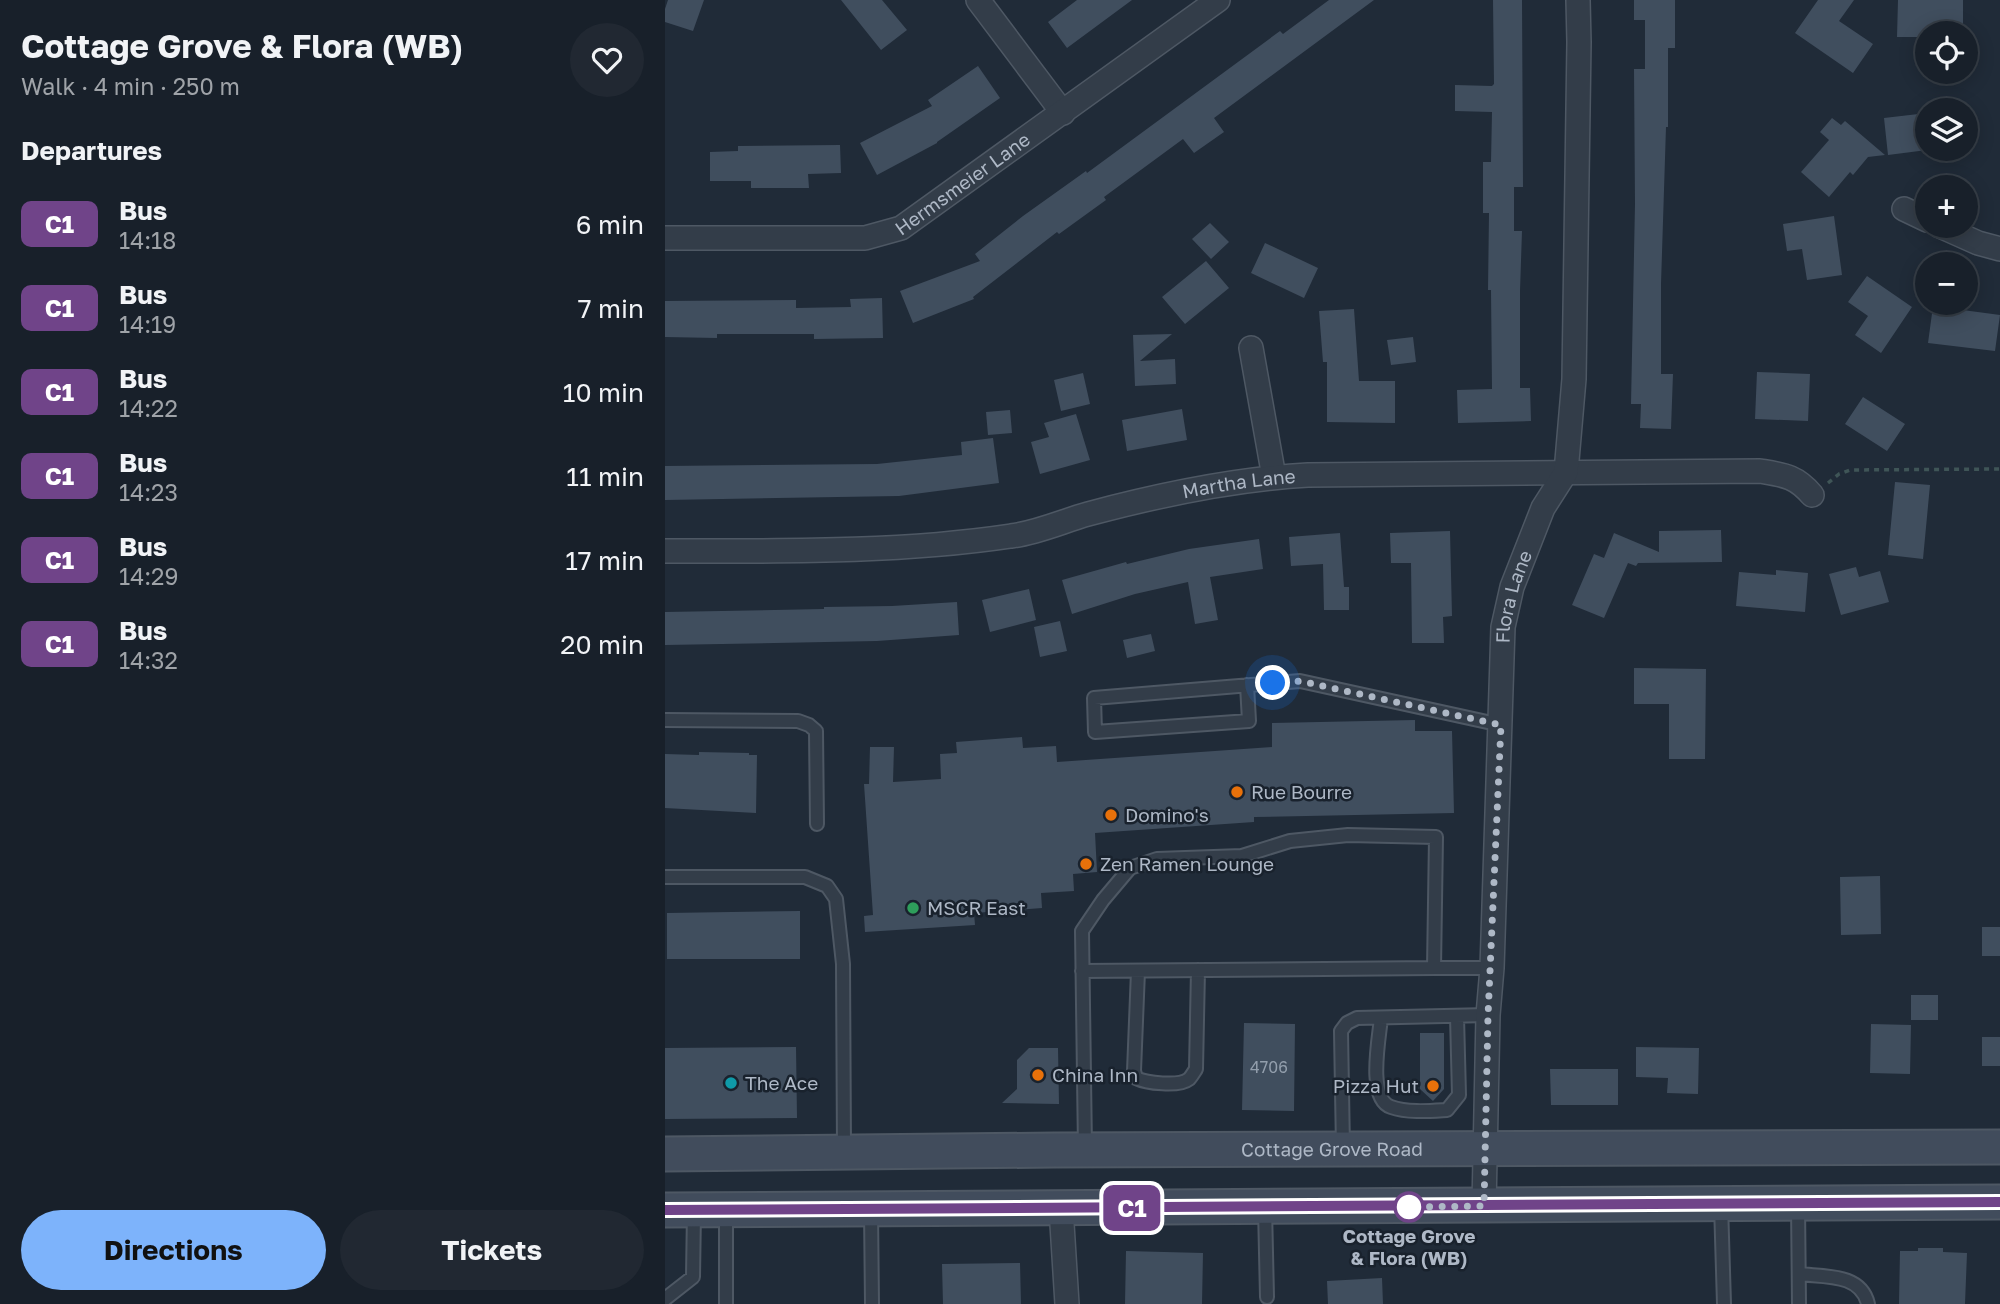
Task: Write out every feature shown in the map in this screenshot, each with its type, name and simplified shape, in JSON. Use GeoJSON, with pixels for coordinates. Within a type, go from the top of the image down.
{"type":"FeatureCollection","features":[{"type":"Feature","properties":{"kind":"main road","name":"Cottage Grove Road"},"geometry":{"type":"LineString","coordinates":[[665,1154],[2000,1147]]}},
{"type":"Feature","properties":{"kind":"main road"},"geometry":{"type":"LineString","coordinates":[[695,1210],[2000,1202]]}},
{"type":"Feature","properties":{"kind":"street"},"geometry":{"type":"LineString","coordinates":[[978,0],[1063,113]]}},
{"type":"Feature","properties":{"kind":"street","name":"Hermsmeier Lane"},"geometry":{"type":"LineString","coordinates":[[665,238],[865,238],[901,228],[1217,0]]}},
{"type":"Feature","properties":{"kind":"street","name":"Flora Lane"},"geometry":{"type":"LineString","coordinates":[[1484,1206],[1488,1016],[1492,968],[1503,627],[1512,587],[1543,508],[1566,472],[1574,379],[1578,0]]}},
{"type":"Feature","properties":{"kind":"street"},"geometry":{"type":"LineString","coordinates":[[1904,209],[1915,214]]}},
{"type":"Feature","properties":{"kind":"street"},"geometry":{"type":"LineString","coordinates":[[1967,238],[2000,249]]}},
{"type":"Feature","properties":{"kind":"street"},"geometry":{"type":"LineString","coordinates":[[1251,348],[1274,477]]}},
{"type":"Feature","properties":{"kind":"street","name":"Martha Lane"},"geometry":{"type":"LineString","coordinates":[[665,551],[914,547],[1014,536],[1089,514],[1274,477],[1418,472],[1483,474],[1760,471],[1789,476],[1801,482],[1812,495]]}},
{"type":"Feature","properties":{"kind":"street"},"geometry":{"type":"LineString","coordinates":[[1061,1208],[1067,1304]]}},
{"type":"Feature","properties":{"kind":"lane"},"geometry":{"type":"LineString","coordinates":[[1247,685],[1249,721],[1095,732],[1094,698],[1247,685],[1300,681],[1501,725]]}},
{"type":"Feature","properties":{"kind":"lane"},"geometry":{"type":"LineString","coordinates":[[665,720],[798,721],[809,725],[815,732],[817,824]]}},
{"type":"Feature","properties":{"kind":"lane"},"geometry":{"type":"LineString","coordinates":[[1085,1150],[1082,932],[1103,900],[1130,868],[1157,859],[1242,856],[1290,841],[1348,835],[1436,837],[1434,968]]}},
{"type":"Feature","properties":{"kind":"lane"},"geometry":{"type":"LineString","coordinates":[[665,877],[806,877],[827,886],[836,899],[843,964],[845,1152]]}},
{"type":"Feature","properties":{"kind":"lane"},"geometry":{"type":"LineString","coordinates":[[1082,971],[1492,968]]}},
{"type":"Feature","properties":{"kind":"lane"},"geometry":{"type":"LineString","coordinates":[[1138,971],[1134,1071],[1136,1078],[1144,1082],[1181,1083],[1190,1078],[1196,1069],[1198,970]]}},
{"type":"Feature","properties":{"kind":"lane"},"geometry":{"type":"LineString","coordinates":[[1381,1018],[1376,1082],[1380,1099],[1389,1107],[1420,1111],[1447,1110],[1459,1095],[1457,1016]]}},
{"type":"Feature","properties":{"kind":"lane"},"geometry":{"type":"LineString","coordinates":[[1343,1149],[1341,1031],[1347,1023],[1357,1018],[1488,1016]]}},
{"type":"Feature","properties":{"kind":"lane"},"geometry":{"type":"LineString","coordinates":[[1798,1203],[1799,1304]]}},
{"type":"Feature","properties":{"kind":"lane"},"geometry":{"type":"LineString","coordinates":[[1721,1204],[1724,1304]]}},
{"type":"Feature","properties":{"kind":"lane"},"geometry":{"type":"LineString","coordinates":[[1265,1207],[1266,1297]]}},
{"type":"Feature","properties":{"kind":"lane"},"geometry":{"type":"LineString","coordinates":[[665,1299],[692,1277],[695,1210]]}},
{"type":"Feature","properties":{"kind":"lane"},"geometry":{"type":"LineString","coordinates":[[695,1210],[726,1304]]}},
{"type":"Feature","properties":{"kind":"lane"},"geometry":{"type":"LineString","coordinates":[[871,1210],[872,1304]]}},
{"type":"Feature","properties":{"kind":"lane"},"geometry":{"type":"LineString","coordinates":[[1799,1274],[1846,1279],[1861,1290],[1868,1304]]}},
{"type":"Feature","properties":{"kind":"path"},"geometry":{"type":"LineString","coordinates":[[1812,495],[1839,474],[1850,470],[2000,469]]}},
{"type":"Feature","properties":{"kind":"building"},"geometry":{"type":"Polygon","coordinates":[[[668,0],[704,0],[693,31],[665,22],[668,0]]]}},
{"type":"Feature","properties":{"kind":"building"},"geometry":{"type":"Polygon","coordinates":[[[841,0],[882,0],[907,30],[881,50],[841,0]]]}},
{"type":"Feature","properties":{"kind":"building"},"geometry":{"type":"Polygon","coordinates":[[[1077,0],[1132,0],[1067,48],[1048,22],[1077,0]]]}},
{"type":"Feature","properties":{"kind":"building"},"geometry":{"type":"Polygon","coordinates":[[[1329,0],[1374,0],[1214,118],[1224,132],[1194,153],[1183,139],[1104,197],[1106,200],[1059,234],[1057,232],[973,297],[974,299],[913,323],[900,291],[980,261],[975,254],[1023,216],[1086,171],[1087,173],[1280,31],[1283,34],[1329,0]]]}},
{"type":"Feature","properties":{"kind":"building"},"geometry":{"type":"Polygon","coordinates":[[[1493,0],[1522,0],[1523,187],[1514,187],[1514,231],[1522,231],[1520,388],[1530,388],[1531,421],[1458,423],[1457,390],[1492,389],[1491,290],[1488,290],[1489,213],[1483,213],[1483,162],[1491,162],[1492,112],[1455,111],[1455,85],[1494,84],[1493,0]]]}},
{"type":"Feature","properties":{"kind":"building"},"geometry":{"type":"Polygon","coordinates":[[[1634,0],[1675,0],[1675,48],[1668,48],[1668,127],[1661,284],[1661,374],[1673,374],[1671,429],[1640,428],[1641,404],[1631,404],[1635,204],[1634,69],[1645,69],[1645,20],[1634,20],[1634,0]]]}},
{"type":"Feature","properties":{"kind":"building"},"geometry":{"type":"Polygon","coordinates":[[[1818,0],[1854,0],[1839,21],[1873,44],[1853,73],[1795,33],[1818,0]]]}},
{"type":"Feature","properties":{"kind":"building"},"geometry":{"type":"Polygon","coordinates":[[[1898,0],[1963,0],[1963,21],[1915,21],[1915,37],[1897,37],[1898,0]]]}},
{"type":"Feature","properties":{"kind":"building"},"geometry":{"type":"Polygon","coordinates":[[[978,66],[1000,98],[937,143],[877,175],[860,143],[932,106],[928,100],[978,66]]]}},
{"type":"Feature","properties":{"kind":"building"},"geometry":{"type":"Polygon","coordinates":[[[1915,114],[1915,152],[1888,155],[1884,118],[1915,114]]]}},
{"type":"Feature","properties":{"kind":"building"},"geometry":{"type":"Polygon","coordinates":[[[1832,118],[1841,125],[1845,121],[1885,155],[1868,157],[1853,175],[1850,172],[1829,197],[1801,172],[1829,140],[1820,132],[1832,118]]]}},
{"type":"Feature","properties":{"kind":"building"},"geometry":{"type":"Polygon","coordinates":[[[840,145],[841,173],[808,174],[809,188],[751,188],[751,181],[710,181],[710,152],[738,151],[738,146],[840,145]]]}},
{"type":"Feature","properties":{"kind":"building"},"geometry":{"type":"Polygon","coordinates":[[[1834,216],[1842,275],[1807,280],[1802,249],[1787,251],[1783,224],[1834,216]]]}},
{"type":"Feature","properties":{"kind":"building"},"geometry":{"type":"Polygon","coordinates":[[[1210,223],[1229,242],[1211,259],[1192,239],[1210,223]]]}},
{"type":"Feature","properties":{"kind":"building"},"geometry":{"type":"Polygon","coordinates":[[[1265,243],[1318,268],[1304,298],[1251,273],[1265,243]]]}},
{"type":"Feature","properties":{"kind":"building"},"geometry":{"type":"Polygon","coordinates":[[[1206,261],[1229,288],[1185,324],[1162,297],[1206,261]]]}},
{"type":"Feature","properties":{"kind":"building"},"geometry":{"type":"Polygon","coordinates":[[[1867,276],[1912,307],[1881,353],[1855,335],[1868,316],[1848,302],[1867,276]]]}},
{"type":"Feature","properties":{"kind":"building"},"geometry":{"type":"Polygon","coordinates":[[[882,298],[883,338],[814,339],[814,334],[665,337],[665,301],[796,300],[796,308],[851,307],[850,299],[882,298]]]}},
{"type":"Feature","properties":{"kind":"building"},"geometry":{"type":"Polygon","coordinates":[[[1354,309],[1359,381],[1395,381],[1395,423],[1327,422],[1327,362],[1323,362],[1319,311],[1354,309]]]}},
{"type":"Feature","properties":{"kind":"building"},"geometry":{"type":"Polygon","coordinates":[[[1978,312],[2000,315],[1995,351],[1928,343],[1932,315],[1978,315],[1978,312]]]}},
{"type":"Feature","properties":{"kind":"building"},"geometry":{"type":"Polygon","coordinates":[[[1172,334],[1140,361],[1175,359],[1176,384],[1135,386],[1133,335],[1172,334]]]}},
{"type":"Feature","properties":{"kind":"building"},"geometry":{"type":"Polygon","coordinates":[[[1413,337],[1416,362],[1391,365],[1387,340],[1413,337]]]}},
{"type":"Feature","properties":{"kind":"building"},"geometry":{"type":"Polygon","coordinates":[[[1757,372],[1810,374],[1808,421],[1755,419],[1757,372]]]}},
{"type":"Feature","properties":{"kind":"building"},"geometry":{"type":"Polygon","coordinates":[[[1083,373],[1090,404],[1061,411],[1054,380],[1083,373]]]}},
{"type":"Feature","properties":{"kind":"building"},"geometry":{"type":"Polygon","coordinates":[[[1863,397],[1905,424],[1887,451],[1845,424],[1863,397]]]}},
{"type":"Feature","properties":{"kind":"building"},"geometry":{"type":"Polygon","coordinates":[[[1182,409],[1187,440],[1127,451],[1122,420],[1182,409]]]}},
{"type":"Feature","properties":{"kind":"building"},"geometry":{"type":"Polygon","coordinates":[[[1010,410],[1012,433],[988,435],[986,412],[1010,410]]]}},
{"type":"Feature","properties":{"kind":"building"},"geometry":{"type":"Polygon","coordinates":[[[1076,414],[1090,460],[1040,474],[1031,442],[1049,437],[1044,423],[1076,414]]]}},
{"type":"Feature","properties":{"kind":"building"},"geometry":{"type":"Polygon","coordinates":[[[993,438],[999,483],[899,496],[665,500],[665,466],[877,464],[962,455],[961,442],[993,438]]]}},
{"type":"Feature","properties":{"kind":"building"},"geometry":{"type":"Polygon","coordinates":[[[1895,482],[1930,485],[1923,559],[1888,555],[1895,482]]]}},
{"type":"Feature","properties":{"kind":"building"},"geometry":{"type":"Polygon","coordinates":[[[1721,530],[1722,562],[1638,563],[1636,566],[1628,563],[1604,618],[1572,605],[1594,554],[1604,558],[1614,533],[1659,552],[1659,531],[1721,530]]]}},
{"type":"Feature","properties":{"kind":"building"},"geometry":{"type":"Polygon","coordinates":[[[1450,531],[1452,616],[1443,617],[1444,643],[1412,643],[1411,563],[1391,563],[1390,533],[1450,531]]]}},
{"type":"Feature","properties":{"kind":"building"},"geometry":{"type":"Polygon","coordinates":[[[1340,533],[1344,587],[1349,587],[1349,610],[1324,610],[1323,564],[1291,566],[1289,537],[1340,533]]]}},
{"type":"Feature","properties":{"kind":"building"},"geometry":{"type":"Polygon","coordinates":[[[1259,539],[1263,569],[1210,577],[1218,620],[1195,624],[1188,582],[1135,594],[1072,614],[1062,580],[1126,562],[1127,564],[1189,549],[1259,539]]]}},
{"type":"Feature","properties":{"kind":"building"},"geometry":{"type":"Polygon","coordinates":[[[1856,567],[1859,577],[1880,571],[1889,602],[1841,615],[1829,574],[1856,567]]]}},
{"type":"Feature","properties":{"kind":"building"},"geometry":{"type":"Polygon","coordinates":[[[1776,570],[1808,573],[1805,612],[1736,606],[1739,572],[1776,575],[1776,570]]]}},
{"type":"Feature","properties":{"kind":"building"},"geometry":{"type":"Polygon","coordinates":[[[1029,589],[1036,620],[990,632],[982,600],[1029,589]]]}},
{"type":"Feature","properties":{"kind":"building"},"geometry":{"type":"Polygon","coordinates":[[[957,602],[959,635],[877,641],[665,645],[665,612],[824,609],[957,602]]]}},
{"type":"Feature","properties":{"kind":"building"},"geometry":{"type":"Polygon","coordinates":[[[1060,621],[1067,651],[1040,657],[1034,627],[1060,621]]]}},
{"type":"Feature","properties":{"kind":"building"},"geometry":{"type":"Polygon","coordinates":[[[1151,634],[1155,651],[1127,658],[1123,640],[1151,634]]]}},
{"type":"Feature","properties":{"kind":"building"},"geometry":{"type":"Polygon","coordinates":[[[1634,668],[1706,669],[1705,759],[1669,759],[1669,704],[1634,704],[1634,668]]]}},
{"type":"Feature","properties":{"kind":"building"},"geometry":{"type":"Polygon","coordinates":[[[1415,720],[1415,731],[1452,731],[1454,813],[1254,817],[1254,822],[1095,833],[1097,872],[1073,874],[1074,891],[1041,893],[1042,908],[974,913],[975,925],[865,932],[864,916],[873,915],[864,784],[869,784],[870,747],[894,747],[893,782],[941,779],[940,754],[957,753],[956,742],[1022,737],[1023,748],[1056,746],[1057,762],[1272,747],[1272,723],[1415,720]]]}},
{"type":"Feature","properties":{"kind":"building"},"geometry":{"type":"Polygon","coordinates":[[[699,752],[757,755],[756,813],[665,808],[665,754],[699,755],[699,752]]]}},
{"type":"Feature","properties":{"kind":"building"},"geometry":{"type":"Polygon","coordinates":[[[1880,876],[1881,934],[1841,935],[1840,877],[1880,876]]]}},
{"type":"Feature","properties":{"kind":"building"},"geometry":{"type":"Polygon","coordinates":[[[800,911],[800,959],[667,959],[667,913],[800,911]]]}},
{"type":"Feature","properties":{"kind":"building"},"geometry":{"type":"Polygon","coordinates":[[[1982,927],[2000,927],[2000,956],[1982,956],[1982,927]]]}},
{"type":"Feature","properties":{"kind":"building"},"geometry":{"type":"Polygon","coordinates":[[[1911,995],[1938,995],[1938,1020],[1911,1020],[1911,995]]]}},
{"type":"Feature","properties":{"kind":"building"},"geometry":{"type":"Polygon","coordinates":[[[1244,1023],[1295,1024],[1294,1111],[1242,1110],[1244,1023]]]}},
{"type":"Feature","properties":{"kind":"building"},"geometry":{"type":"Polygon","coordinates":[[[1871,1024],[1911,1025],[1910,1074],[1870,1073],[1871,1024]]]}},
{"type":"Feature","properties":{"kind":"building"},"geometry":{"type":"Polygon","coordinates":[[[1420,1033],[1444,1033],[1444,1089],[1433,1101],[1420,1089],[1420,1033]]]}},
{"type":"Feature","properties":{"kind":"building"},"geometry":{"type":"Polygon","coordinates":[[[1982,1037],[2000,1037],[2000,1066],[1982,1066],[1982,1037]]]}},
{"type":"Feature","properties":{"kind":"building","name":"The Ace"},"geometry":{"type":"Polygon","coordinates":[[[796,1047],[797,1118],[665,1119],[665,1048],[796,1047]]]}},
{"type":"Feature","properties":{"kind":"building"},"geometry":{"type":"Polygon","coordinates":[[[1636,1047],[1699,1048],[1698,1094],[1667,1093],[1668,1078],[1636,1077],[1636,1047]]]}},
{"type":"Feature","properties":{"kind":"building","name":"China Inn"},"geometry":{"type":"Polygon","coordinates":[[[1029,1048],[1058,1048],[1059,1104],[1002,1103],[1017,1089],[1017,1060],[1029,1048]]]}},
{"type":"Feature","properties":{"kind":"building"},"geometry":{"type":"Polygon","coordinates":[[[1550,1069],[1618,1069],[1618,1105],[1551,1105],[1550,1069]]]}},
{"type":"Feature","properties":{"kind":"building"},"geometry":{"type":"Polygon","coordinates":[[[1918,1248],[1943,1248],[1943,1252],[1967,1253],[1965,1304],[1899,1304],[1900,1251],[1918,1251],[1918,1248]]]}},
{"type":"Feature","properties":{"kind":"building"},"geometry":{"type":"Polygon","coordinates":[[[1126,1251],[1203,1253],[1202,1304],[1125,1304],[1126,1251]]]}},
{"type":"Feature","properties":{"kind":"building"},"geometry":{"type":"Polygon","coordinates":[[[1020,1263],[1021,1304],[943,1304],[942,1264],[1020,1263]]]}},
{"type":"Feature","properties":{"kind":"building"},"geometry":{"type":"Polygon","coordinates":[[[1382,1278],[1383,1304],[1328,1304],[1327,1281],[1382,1278]]]}},
{"type":"Feature","properties":{"kind":"bus line","name":"C1"},"geometry":{"type":"LineString","coordinates":[[665,1210],[2000,1202]]}},
{"type":"Feature","properties":{"kind":"place","name":"Rue Bourre"},"geometry":{"type":"Point","coordinates":[1237,792]}},
{"type":"Feature","properties":{"kind":"place","name":"Domino's"},"geometry":{"type":"Point","coordinates":[1111,815]}},
{"type":"Feature","properties":{"kind":"place","name":"Zen Ramen Lounge"},"geometry":{"type":"Point","coordinates":[1086,864]}},
{"type":"Feature","properties":{"kind":"place","name":"MSCR East"},"geometry":{"type":"Point","coordinates":[913,908]}},
{"type":"Feature","properties":{"kind":"place","name":"China Inn"},"geometry":{"type":"Point","coordinates":[1038,1075]}},
{"type":"Feature","properties":{"kind":"place","name":"The Ace"},"geometry":{"type":"Point","coordinates":[731,1083]}},
{"type":"Feature","properties":{"kind":"place","name":"Pizza Hut"},"geometry":{"type":"Point","coordinates":[1433,1086]}},
{"type":"Feature","properties":{"kind":"place","name":"Cottage Grove & Flora (WB)"},"geometry":{"type":"Point","coordinates":[1409,1207]}},
{"type":"Feature","properties":{"kind":"route"},"geometry":{"type":"LineString","coordinates":[[1273,683],[1300,681],[1501,725],[1488,1016],[1484,1206],[1409,1207]]}}]}
